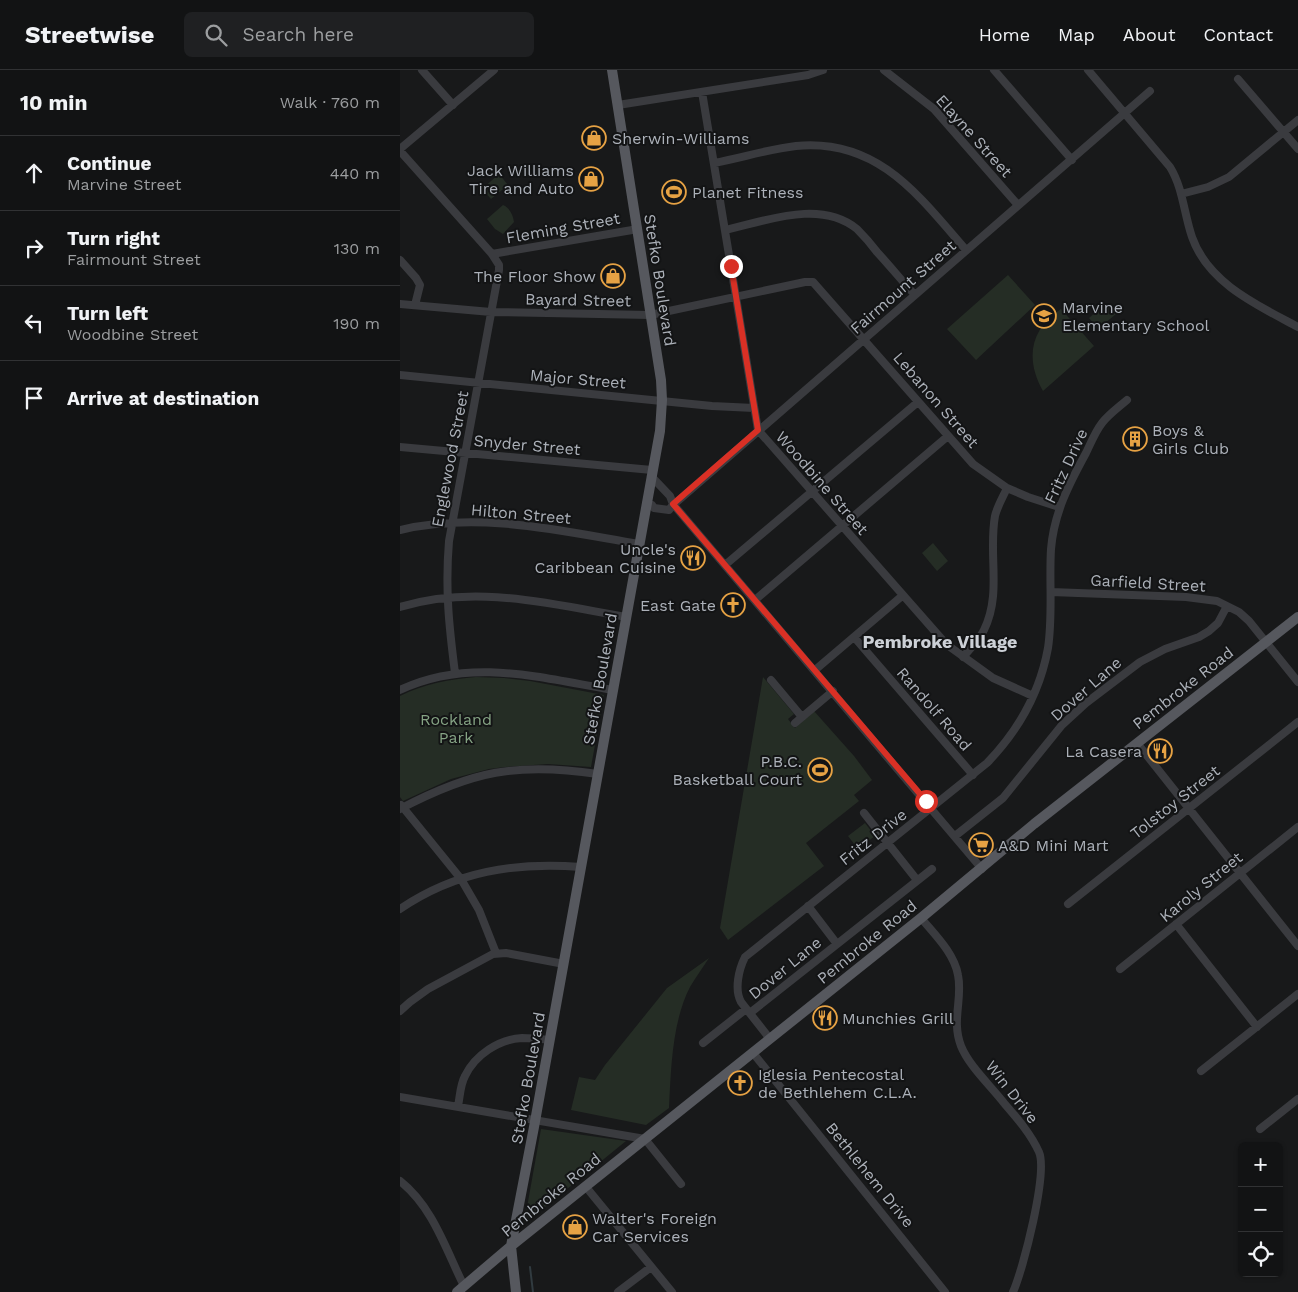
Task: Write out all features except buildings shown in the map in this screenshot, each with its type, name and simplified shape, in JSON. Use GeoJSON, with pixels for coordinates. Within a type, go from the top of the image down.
{"type":"FeatureCollection","features":[{"type":"Feature","properties":{"kind":"main road","name":"Stefko Boulevard"},"geometry":{"type":"LineString","coordinates":[[516,1292],[511,1246],[564,964],[639,544],[649,505],[652,473],[660,431],[661,380],[612,70]]}},
{"type":"Feature","properties":{"kind":"main road","name":"Pembroke Road"},"geometry":{"type":"LineString","coordinates":[[460,1289],[511,1246],[982,869],[1034,824],[1298,617]]}},
{"type":"Feature","properties":{"kind":"street"},"geometry":{"type":"LineString","coordinates":[[422,70],[453,105]]}},
{"type":"Feature","properties":{"kind":"street"},"geometry":{"type":"LineString","coordinates":[[492,254],[400,150],[494,70]]}},
{"type":"Feature","properties":{"kind":"street"},"geometry":{"type":"LineString","coordinates":[[618,105],[702,92],[786,74],[808,75],[823,70]]}},
{"type":"Feature","properties":{"kind":"street","name":"Elayne Street"},"geometry":{"type":"LineString","coordinates":[[884,70],[939,114],[1018,205]]}},
{"type":"Feature","properties":{"kind":"street"},"geometry":{"type":"LineString","coordinates":[[994,70],[1072,160]]}},
{"type":"Feature","properties":{"kind":"street"},"geometry":{"type":"LineString","coordinates":[[1088,70],[1168,164],[1174,174],[1181,194],[1200,256],[1211,270],[1236,291],[1298,327]]}},
{"type":"Feature","properties":{"kind":"street"},"geometry":{"type":"LineString","coordinates":[[1238,79],[1298,149]]}},
{"type":"Feature","properties":{"kind":"street","name":"Fairmount Street"},"geometry":{"type":"LineString","coordinates":[[672,505],[1150,91]]}},
{"type":"Feature","properties":{"kind":"street","name":"Woodbine Street"},"geometry":{"type":"LineString","coordinates":[[702,92],[758,430],[946,644],[993,678],[1033,696]]}},
{"type":"Feature","properties":{"kind":"street"},"geometry":{"type":"LineString","coordinates":[[1181,194],[1224,181],[1298,120]]}},
{"type":"Feature","properties":{"kind":"street"},"geometry":{"type":"LineString","coordinates":[[714,163],[786,148],[805,146],[825,146],[855,154],[884,167],[908,185],[966,250]]}},
{"type":"Feature","properties":{"kind":"street"},"geometry":{"type":"LineString","coordinates":[[724,230],[799,214],[823,215],[836,218],[846,222],[860,232],[915,295]]}},
{"type":"Feature","properties":{"kind":"street","name":"Fleming Street"},"geometry":{"type":"LineString","coordinates":[[492,254],[638,229]]}},
{"type":"Feature","properties":{"kind":"street","name":"Englewood Street"},"geometry":{"type":"LineString","coordinates":[[455,673],[446,598],[446,568],[499,270],[499,264],[492,254]]}},
{"type":"Feature","properties":{"kind":"street"},"geometry":{"type":"LineString","coordinates":[[400,260],[420,285],[416,305]]}},
{"type":"Feature","properties":{"kind":"street","name":"Bayard Street"},"geometry":{"type":"LineString","coordinates":[[400,304],[491,312],[650,316],[805,282],[813,282]]}},
{"type":"Feature","properties":{"kind":"street","name":"Lebanon Street"},"geometry":{"type":"LineString","coordinates":[[813,282],[973,464],[1007,488],[1059,507]]}},
{"type":"Feature","properties":{"kind":"street","name":"Major Street"},"geometry":{"type":"LineString","coordinates":[[400,375],[712,406],[754,408]]}},
{"type":"Feature","properties":{"kind":"street","name":"Fritz Drive"},"geometry":{"type":"LineString","coordinates":[[770,1039],[739,999],[737,992],[745,957],[987,763],[1006,743],[1025,714],[1039,682],[1048,646],[1052,542],[1059,507],[1098,428],[1105,419],[1128,400]]}},
{"type":"Feature","properties":{"kind":"street"},"geometry":{"type":"LineString","coordinates":[[725,565],[918,402]]}},
{"type":"Feature","properties":{"kind":"street"},"geometry":{"type":"LineString","coordinates":[[755,600],[948,436]]}},
{"type":"Feature","properties":{"kind":"street","name":"Snyder Street"},"geometry":{"type":"LineString","coordinates":[[400,446],[652,473]]}},
{"type":"Feature","properties":{"kind":"street"},"geometry":{"type":"LineString","coordinates":[[652,473],[670,496],[672,505],[833,691],[982,869]]}},
{"type":"Feature","properties":{"kind":"street"},"geometry":{"type":"LineString","coordinates":[[963,658],[983,631],[990,614],[994,592],[992,548],[995,520],[1007,488]]}},
{"type":"Feature","properties":{"kind":"street"},"geometry":{"type":"LineString","coordinates":[[649,505],[654,508],[669,510],[672,505]]}},
{"type":"Feature","properties":{"kind":"street","name":"Hilton Street"},"geometry":{"type":"LineString","coordinates":[[400,530],[453,523],[528,526],[639,544]]}},
{"type":"Feature","properties":{"kind":"street","name":"Garfield Street"},"geometry":{"type":"LineString","coordinates":[[1051,592],[1211,599],[1247,618],[1298,682]]}},
{"type":"Feature","properties":{"kind":"street"},"geometry":{"type":"LineString","coordinates":[[400,608],[446,598],[486,596],[509,597],[626,617]]}},
{"type":"Feature","properties":{"kind":"street"},"geometry":{"type":"LineString","coordinates":[[815,670],[902,596]]}},
{"type":"Feature","properties":{"kind":"street","name":"Dover Lane"},"geometry":{"type":"LineString","coordinates":[[955,836],[1003,798],[1057,731],[1086,704],[1132,667],[1150,656],[1194,640],[1209,631],[1218,623],[1227,606]]}},
{"type":"Feature","properties":{"kind":"street","name":"Randolf Road"},"geometry":{"type":"LineString","coordinates":[[854,637],[973,775]]}},
{"type":"Feature","properties":{"kind":"street"},"geometry":{"type":"LineString","coordinates":[[400,690],[455,673],[497,671],[613,690]]}},
{"type":"Feature","properties":{"kind":"street"},"geometry":{"type":"LineString","coordinates":[[771,680],[802,717]]}},
{"type":"Feature","properties":{"kind":"street"},"geometry":{"type":"LineString","coordinates":[[795,723],[833,691]]}},
{"type":"Feature","properties":{"kind":"street","name":"Tolstoy Street"},"geometry":{"type":"LineString","coordinates":[[1068,904],[1298,722]]}},
{"type":"Feature","properties":{"kind":"street"},"geometry":{"type":"LineString","coordinates":[[1137,743],[1298,946]]}},
{"type":"Feature","properties":{"kind":"street"},"geometry":{"type":"LineString","coordinates":[[496,953],[479,910],[461,879],[401,807],[452,784],[499,772],[544,768],[598,774]]}},
{"type":"Feature","properties":{"kind":"street"},"geometry":{"type":"LineString","coordinates":[[864,814],[917,880]]}},
{"type":"Feature","properties":{"kind":"street","name":"Karoly Street"},"geometry":{"type":"LineString","coordinates":[[1120,968],[1298,827]]}},
{"type":"Feature","properties":{"kind":"street"},"geometry":{"type":"LineString","coordinates":[[400,909],[427,892],[461,879],[496,870],[543,864],[581,867]]}},
{"type":"Feature","properties":{"kind":"street","name":"Dover Lane"},"geometry":{"type":"LineString","coordinates":[[702,1043],[837,944],[932,869]]}},
{"type":"Feature","properties":{"kind":"street"},"geometry":{"type":"LineString","coordinates":[[808,906],[837,944]]}},
{"type":"Feature","properties":{"kind":"street","name":"Win Drive"},"geometry":{"type":"LineString","coordinates":[[921,918],[946,949],[956,966],[959,986],[956,1026],[957,1036],[964,1053],[1014,1115],[1040,1153],[1042,1164],[1041,1178],[1022,1272],[1014,1292]]}},
{"type":"Feature","properties":{"kind":"street"},"geometry":{"type":"LineString","coordinates":[[1176,924],[1257,1027]]}},
{"type":"Feature","properties":{"kind":"street"},"geometry":{"type":"LineString","coordinates":[[400,1011],[428,989],[487,956],[496,953],[506,953],[564,964]]}},
{"type":"Feature","properties":{"kind":"street"},"geometry":{"type":"LineString","coordinates":[[1201,1071],[1298,994]]}},
{"type":"Feature","properties":{"kind":"street"},"geometry":{"type":"LineString","coordinates":[[458,1106],[465,1076],[473,1064],[485,1052],[512,1039],[550,1040]]}},
{"type":"Feature","properties":{"kind":"street","name":"Bethlehem Drive"},"geometry":{"type":"LineString","coordinates":[[753,1053],[945,1292]]}},
{"type":"Feature","properties":{"kind":"street"},"geometry":{"type":"LineString","coordinates":[[400,1097],[645,1139],[681,1184]]}},
{"type":"Feature","properties":{"kind":"street"},"geometry":{"type":"LineString","coordinates":[[1260,1129],[1298,1099]]}},
{"type":"Feature","properties":{"kind":"street"},"geometry":{"type":"LineString","coordinates":[[400,1181],[417,1196],[429,1213],[460,1289]]}},
{"type":"Feature","properties":{"kind":"street"},"geometry":{"type":"LineString","coordinates":[[586,1187],[672,1292]]}},
{"type":"Feature","properties":{"kind":"street"},"geometry":{"type":"LineString","coordinates":[[618,1292],[651,1267]]}},
{"type":"Feature","properties":{"kind":"green space"},"geometry":{"type":"Polygon","coordinates":[[[499,174],[508,185],[491,199],[482,189],[499,174]]]}},
{"type":"Feature","properties":{"kind":"green space"},"geometry":{"type":"Polygon","coordinates":[[[503,205],[511,212],[514,222],[503,234],[495,229],[487,219],[503,205]]]}},
{"type":"Feature","properties":{"kind":"green space"},"geometry":{"type":"Polygon","coordinates":[[[1008,275],[1035,305],[976,360],[947,329],[1008,275]]]}},
{"type":"Feature","properties":{"kind":"green space"},"geometry":{"type":"Polygon","coordinates":[[[1106,303],[1116,314],[1098,329],[1089,318],[1106,303]]]}},
{"type":"Feature","properties":{"kind":"green space"},"geometry":{"type":"Polygon","coordinates":[[[1061,309],[1094,346],[1043,391],[1034,368],[1034,346],[1037,335],[1043,326],[1061,309]]]}},
{"type":"Feature","properties":{"kind":"green space"},"geometry":{"type":"Polygon","coordinates":[[[933,543],[948,561],[937,571],[922,553],[933,543]]]}},
{"type":"Feature","properties":{"kind":"green space","name":"Rockland Park"},"geometry":{"type":"Polygon","coordinates":[[[476,677],[530,681],[604,695],[591,767],[548,764],[489,769],[451,779],[403,801],[400,797],[400,696],[418,688],[437,683],[476,677]]]}},
{"type":"Feature","properties":{"kind":"green space"},"geometry":{"type":"Polygon","coordinates":[[[763,677],[794,714],[788,719],[795,728],[814,711],[854,756],[872,780],[854,795],[859,801],[806,843],[824,866],[728,940],[720,928],[763,677]]]}},
{"type":"Feature","properties":{"kind":"green space"},"geometry":{"type":"Polygon","coordinates":[[[865,823],[875,836],[858,849],[848,836],[865,823]]]}},
{"type":"Feature","properties":{"kind":"green space"},"geometry":{"type":"Polygon","coordinates":[[[709,958],[690,987],[679,1015],[674,1046],[669,1108],[646,1125],[571,1110],[579,1077],[595,1080],[667,988],[709,958]]]}},
{"type":"Feature","properties":{"kind":"green space"},"geometry":{"type":"Polygon","coordinates":[[[541,1129],[626,1141],[524,1224],[541,1129]]]}},
{"type":"Feature","properties":{"kind":"waterway"},"geometry":{"type":"LineString","coordinates":[[530,1267],[533,1292]]}},
{"type":"Feature","properties":{"kind":"place","name":"Sherwin-Williams"},"geometry":{"type":"Point","coordinates":[594,138]}},
{"type":"Feature","properties":{"kind":"place","name":"Jack Williams Tire and Auto"},"geometry":{"type":"Point","coordinates":[591,179]}},
{"type":"Feature","properties":{"kind":"place","name":"Planet Fitness"},"geometry":{"type":"Point","coordinates":[674,192]}},
{"type":"Feature","properties":{"kind":"place","name":"The Floor Show"},"geometry":{"type":"Point","coordinates":[613,276]}},
{"type":"Feature","properties":{"kind":"place","name":"Marvine Elementary School"},"geometry":{"type":"Point","coordinates":[1044,316]}},
{"type":"Feature","properties":{"kind":"place","name":"Boys & Girls Club"},"geometry":{"type":"Point","coordinates":[1135,439]}},
{"type":"Feature","properties":{"kind":"place","name":"Uncle's Caribbean Cuisine"},"geometry":{"type":"Point","coordinates":[693,558]}},
{"type":"Feature","properties":{"kind":"place","name":"East Gate"},"geometry":{"type":"Point","coordinates":[733,605]}},
{"type":"Feature","properties":{"kind":"place","name":"La Casera"},"geometry":{"type":"Point","coordinates":[1160,751]}},
{"type":"Feature","properties":{"kind":"place","name":"P.B.C. Basketball Court"},"geometry":{"type":"Point","coordinates":[820,770]}},
{"type":"Feature","properties":{"kind":"place","name":"A&D Mini Mart"},"geometry":{"type":"Point","coordinates":[981,845]}},
{"type":"Feature","properties":{"kind":"place","name":"Munchies Grill"},"geometry":{"type":"Point","coordinates":[825,1018]}},
{"type":"Feature","properties":{"kind":"place","name":"Iglesia Pentecostal de Bethlehem C.L.A."},"geometry":{"type":"Point","coordinates":[740,1083]}},
{"type":"Feature","properties":{"kind":"place","name":"Walter's Foreign Car Services"},"geometry":{"type":"Point","coordinates":[575,1227]}},
{"type":"Feature","properties":{"kind":"district","name":"Pembroke Village"},"geometry":{"type":"Point","coordinates":[940,641]}},
{"type":"Feature","properties":{"kind":"route"},"geometry":{"type":"LineString","coordinates":[[731,266],[758,430],[673,504],[926,801]]}}]}
